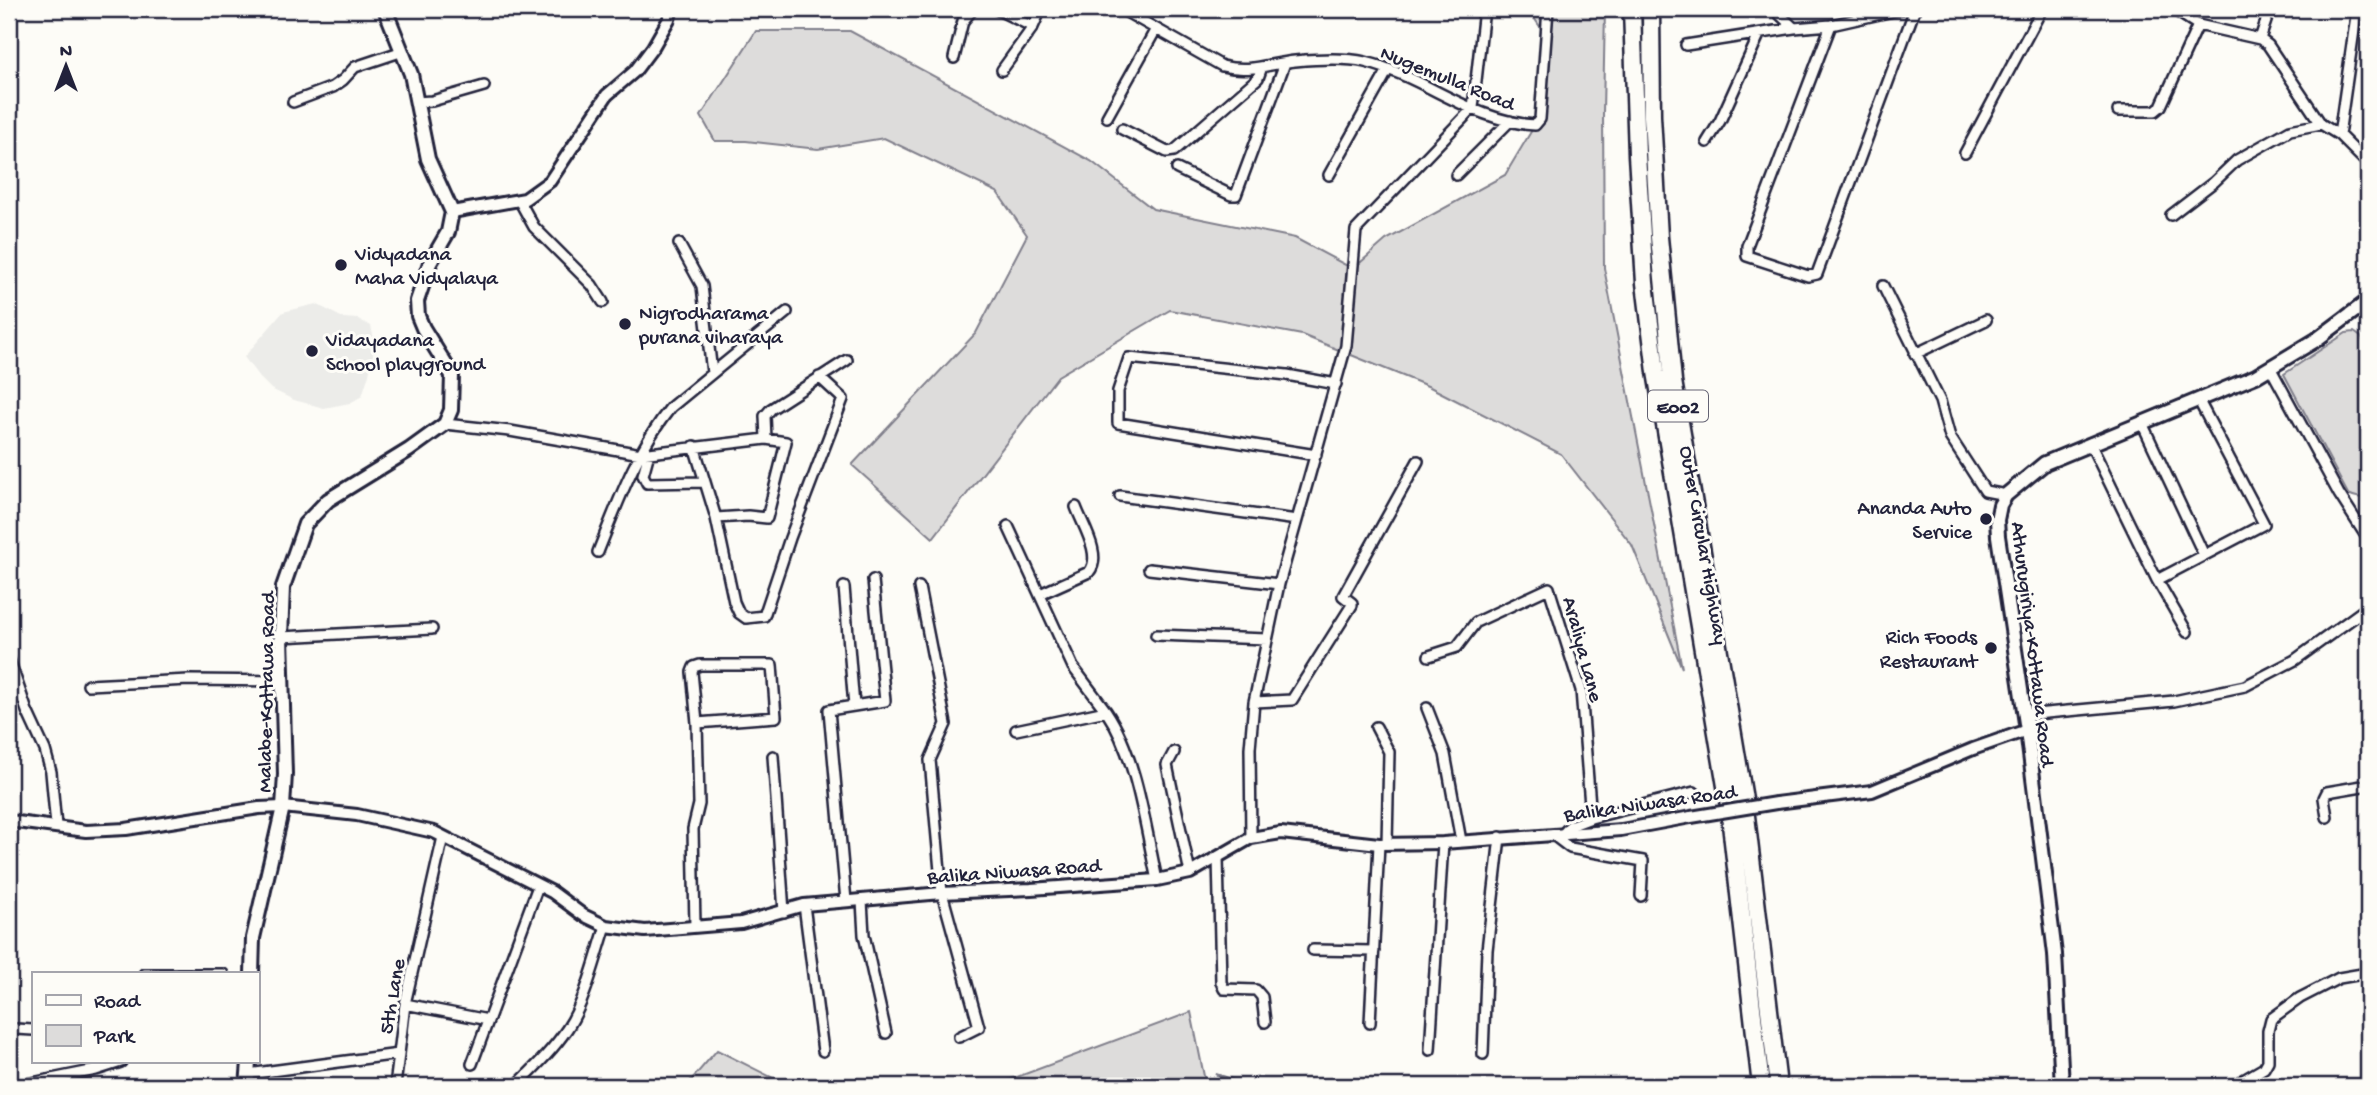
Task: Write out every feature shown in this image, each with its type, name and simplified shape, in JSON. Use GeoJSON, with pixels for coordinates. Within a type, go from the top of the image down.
{"type":"FeatureCollection","features":[{"type":"Feature","properties":{"kind":"highway","name":"Outer Circular Highway"},"geometry":{"type":"LineString","coordinates":[[1632,9],[1645,283],[1654,359],[1728,798],[1761,1086]]}},
{"type":"Feature","properties":{"kind":"highway","name":"Outer Circular Highway"},"geometry":{"type":"LineString","coordinates":[[1651,9],[1652,116],[1659,237],[1673,381],[1744,799],[1778,1086]]}},
{"type":"Feature","properties":{"kind":"main road"},"geometry":{"type":"LineString","coordinates":[[385,9],[411,74],[428,159],[452,212],[448,232],[430,264],[417,301],[418,316],[423,328],[452,375],[451,411],[444,424]]}},
{"type":"Feature","properties":{"kind":"main road","name":"Athurugiriya-Kottawa Road"},"geometry":{"type":"LineString","coordinates":[[2062,1086],[2054,954],[2025,715],[1998,536],[2000,505],[2006,495],[2045,463],[2271,369],[2368,301]]}},
{"type":"Feature","properties":{"kind":"main road","name":"Malabe-Kottawa Road"},"geometry":{"type":"LineString","coordinates":[[252,972],[253,938],[283,807],[285,774],[281,637],[284,587],[305,524],[327,500],[409,450],[444,424]]}},
{"type":"Feature","properties":{"kind":"street"},"geometry":{"type":"LineString","coordinates":[[452,212],[526,199],[550,181],[607,95],[635,71],[653,47],[669,19],[671,9]]}},
{"type":"Feature","properties":{"kind":"street"},"geometry":{"type":"LineString","coordinates":[[954,58],[963,21],[972,9]]}},
{"type":"Feature","properties":{"kind":"street"},"geometry":{"type":"LineString","coordinates":[[996,9],[1033,27]]}},
{"type":"Feature","properties":{"kind":"street"},"geometry":{"type":"LineString","coordinates":[[1002,70],[1033,27],[1041,9]]}},
{"type":"Feature","properties":{"kind":"street","name":"Nugemulla Road"},"geometry":{"type":"LineString","coordinates":[[1121,9],[1222,66],[1240,70],[1337,59],[1365,62],[1473,108],[1510,121],[1535,125],[1541,119],[1548,9]]}},
{"type":"Feature","properties":{"kind":"street"},"geometry":{"type":"LineString","coordinates":[[1251,838],[1250,748],[1254,702],[1279,584],[1346,346],[1356,230],[1473,108],[1484,9]]}},
{"type":"Feature","properties":{"kind":"street"},"geometry":{"type":"LineString","coordinates":[[1774,9],[1794,28]]}},
{"type":"Feature","properties":{"kind":"street"},"geometry":{"type":"LineString","coordinates":[[1686,45],[1794,28],[1830,26],[1902,9]]}},
{"type":"Feature","properties":{"kind":"street"},"geometry":{"type":"LineString","coordinates":[[1830,26],[1747,246],[1747,256],[1808,276],[1816,274],[1915,9]]}},
{"type":"Feature","properties":{"kind":"street"},"geometry":{"type":"LineString","coordinates":[[1965,153],[2042,9]]}},
{"type":"Feature","properties":{"kind":"street"},"geometry":{"type":"LineString","coordinates":[[2173,9],[2197,25],[2260,39],[2268,45],[2321,124],[2339,135],[2368,164]]}},
{"type":"Feature","properties":{"kind":"street"},"geometry":{"type":"LineString","coordinates":[[2260,39],[2270,9]]}},
{"type":"Feature","properties":{"kind":"street"},"geometry":{"type":"LineString","coordinates":[[2339,135],[2357,9]]}},
{"type":"Feature","properties":{"kind":"street"},"geometry":{"type":"LineString","coordinates":[[2118,111],[2155,111],[2161,106],[2197,25]]}},
{"type":"Feature","properties":{"kind":"street"},"geometry":{"type":"LineString","coordinates":[[1107,117],[1156,29]]}},
{"type":"Feature","properties":{"kind":"street"},"geometry":{"type":"LineString","coordinates":[[1707,142],[1720,121],[1759,35]]}},
{"type":"Feature","properties":{"kind":"street"},"geometry":{"type":"LineString","coordinates":[[293,102],[333,87],[344,80],[355,67],[403,51]]}},
{"type":"Feature","properties":{"kind":"street"},"geometry":{"type":"LineString","coordinates":[[1177,169],[1231,195],[1237,195],[1285,63]]}},
{"type":"Feature","properties":{"kind":"street"},"geometry":{"type":"LineString","coordinates":[[1122,129],[1167,152],[1174,151],[1258,78],[1262,67]]}},
{"type":"Feature","properties":{"kind":"street"},"geometry":{"type":"LineString","coordinates":[[1329,175],[1388,71]]}},
{"type":"Feature","properties":{"kind":"street"},"geometry":{"type":"LineString","coordinates":[[416,102],[432,101],[484,86]]}},
{"type":"Feature","properties":{"kind":"street"},"geometry":{"type":"LineString","coordinates":[[1456,175],[1510,121]]}},
{"type":"Feature","properties":{"kind":"street"},"geometry":{"type":"LineString","coordinates":[[2171,215],[2214,182],[2237,160],[2290,130],[2321,124]]}},
{"type":"Feature","properties":{"kind":"street"},"geometry":{"type":"LineString","coordinates":[[519,200],[534,227],[592,285],[603,302]]}},
{"type":"Feature","properties":{"kind":"street"},"geometry":{"type":"LineString","coordinates":[[679,244],[702,286],[712,373]]}},
{"type":"Feature","properties":{"kind":"street"},"geometry":{"type":"LineString","coordinates":[[1883,286],[1940,401],[1950,437],[1985,491],[2006,495]]}},
{"type":"Feature","properties":{"kind":"street"},"geometry":{"type":"LineString","coordinates":[[598,552],[624,487],[645,454],[658,423],[671,407],[787,313]]}},
{"type":"Feature","properties":{"kind":"street"},"geometry":{"type":"LineString","coordinates":[[1915,354],[1986,320]]}},
{"type":"Feature","properties":{"kind":"street"},"geometry":{"type":"LineString","coordinates":[[1316,455],[1118,423],[1118,391],[1129,358],[1287,375],[1336,384]]}},
{"type":"Feature","properties":{"kind":"street"},"geometry":{"type":"LineString","coordinates":[[766,439],[765,416],[771,409],[847,360]]}},
{"type":"Feature","properties":{"kind":"street"},"geometry":{"type":"LineString","coordinates":[[2271,369],[2339,494],[2368,539]]}},
{"type":"Feature","properties":{"kind":"street"},"geometry":{"type":"LineString","coordinates":[[694,446],[716,518],[734,602],[739,613],[746,618],[764,616],[790,538],[843,399],[820,377]]}},
{"type":"Feature","properties":{"kind":"street"},"geometry":{"type":"LineString","coordinates":[[2157,580],[2264,524],[2199,401]]}},
{"type":"Feature","properties":{"kind":"street"},"geometry":{"type":"LineString","coordinates":[[2142,423],[2204,555]]}},
{"type":"Feature","properties":{"kind":"street"},"geometry":{"type":"LineString","coordinates":[[444,424],[510,431],[645,454],[766,439],[786,442],[767,518],[716,518]]}},
{"type":"Feature","properties":{"kind":"street"},"geometry":{"type":"LineString","coordinates":[[2090,443],[2157,580],[2187,632]]}},
{"type":"Feature","properties":{"kind":"street"},"geometry":{"type":"LineString","coordinates":[[645,454],[643,475],[647,483],[704,482]]}},
{"type":"Feature","properties":{"kind":"street"},"geometry":{"type":"LineString","coordinates":[[1254,702],[1292,700],[1352,605],[1343,596],[1419,461]]}},
{"type":"Feature","properties":{"kind":"street"},"geometry":{"type":"LineString","coordinates":[[1120,496],[1297,520]]}},
{"type":"Feature","properties":{"kind":"street"},"geometry":{"type":"LineString","coordinates":[[1040,594],[1093,568],[1093,552],[1076,507]]}},
{"type":"Feature","properties":{"kind":"street"},"geometry":{"type":"LineString","coordinates":[[1008,526],[1073,667],[1115,724],[1137,786],[1157,880]]}},
{"type":"Feature","properties":{"kind":"street"},"geometry":{"type":"LineString","coordinates":[[1149,569],[1279,584]]}},
{"type":"Feature","properties":{"kind":"street"},"geometry":{"type":"LineString","coordinates":[[846,901],[829,710],[885,701],[873,580]]}},
{"type":"Feature","properties":{"kind":"street"},"geometry":{"type":"LineString","coordinates":[[844,587],[854,706]]}},
{"type":"Feature","properties":{"kind":"street"},"geometry":{"type":"LineString","coordinates":[[919,587],[946,724],[930,761],[942,893],[979,1027],[959,1037]]}},
{"type":"Feature","properties":{"kind":"street","name":"Araliya Lane"},"geometry":{"type":"LineString","coordinates":[[1429,656],[1457,647],[1476,622],[1549,588],[1581,690],[1591,818]]}},
{"type":"Feature","properties":{"kind":"street"},"geometry":{"type":"LineString","coordinates":[[2025,715],[2174,701],[2245,686],[2295,660],[2368,607]]}},
{"type":"Feature","properties":{"kind":"street"},"geometry":{"type":"LineString","coordinates":[[281,637],[432,629]]}},
{"type":"Feature","properties":{"kind":"street"},"geometry":{"type":"LineString","coordinates":[[1156,635],[1267,639]]}},
{"type":"Feature","properties":{"kind":"street"},"geometry":{"type":"LineString","coordinates":[[9,659],[27,711],[45,750],[51,772],[56,826]]}},
{"type":"Feature","properties":{"kind":"street"},"geometry":{"type":"LineString","coordinates":[[695,926],[693,829],[699,804],[697,723],[692,672],[694,667],[700,665],[772,666],[776,717],[697,723]]}},
{"type":"Feature","properties":{"kind":"street"},"geometry":{"type":"LineString","coordinates":[[88,685],[189,680],[282,681]]}},
{"type":"Feature","properties":{"kind":"street"},"geometry":{"type":"LineString","coordinates":[[1427,708],[1445,754],[1461,841]]}},
{"type":"Feature","properties":{"kind":"street"},"geometry":{"type":"LineString","coordinates":[[1016,730],[1106,711]]}},
{"type":"Feature","properties":{"kind":"street"},"geometry":{"type":"LineString","coordinates":[[1370,1023],[1389,752],[1376,727]]}},
{"type":"Feature","properties":{"kind":"street","name":"Balika Niwasa Road"},"geometry":{"type":"LineString","coordinates":[[9,821],[86,831],[126,829],[259,808],[283,807],[357,815],[434,832],[552,892],[583,915],[606,926],[645,931],[741,923],[804,905],[942,893],[1157,880],[1190,873],[1251,838],[1281,833],[1383,844],[1443,843],[1621,830],[1776,803],[1872,791],[2027,730]]}},
{"type":"Feature","properties":{"kind":"street"},"geometry":{"type":"LineString","coordinates":[[1174,752],[1167,765],[1190,873]]}},
{"type":"Feature","properties":{"kind":"street"},"geometry":{"type":"LineString","coordinates":[[773,756],[784,912]]}},
{"type":"Feature","properties":{"kind":"street"},"geometry":{"type":"LineString","coordinates":[[2327,817],[2324,798],[2327,792],[2368,785]]}},
{"type":"Feature","properties":{"kind":"street"},"geometry":{"type":"LineString","coordinates":[[1641,896],[1643,861],[1570,848],[1558,835],[1570,826],[1591,818],[1694,792]]}},
{"type":"Feature","properties":{"kind":"street","name":"5th Lane"},"geometry":{"type":"LineString","coordinates":[[248,1074],[399,1055],[405,1004],[443,836]]}},
{"type":"Feature","properties":{"kind":"street"},"geometry":{"type":"LineString","coordinates":[[1483,1054],[1487,950],[1500,837]]}},
{"type":"Feature","properties":{"kind":"street"},"geometry":{"type":"LineString","coordinates":[[1430,1050],[1443,843]]}},
{"type":"Feature","properties":{"kind":"street"},"geometry":{"type":"LineString","coordinates":[[1218,857],[1221,982],[1224,989],[1256,990],[1262,996],[1265,1022]]}},
{"type":"Feature","properties":{"kind":"street"},"geometry":{"type":"LineString","coordinates":[[472,1064],[538,886]]}},
{"type":"Feature","properties":{"kind":"street"},"geometry":{"type":"LineString","coordinates":[[862,901],[864,935],[886,1033]]}},
{"type":"Feature","properties":{"kind":"street"},"geometry":{"type":"LineString","coordinates":[[804,905],[824,1051]]}},
{"type":"Feature","properties":{"kind":"street"},"geometry":{"type":"LineString","coordinates":[[516,1086],[543,1060],[569,1027],[586,987],[606,926]]}},
{"type":"Feature","properties":{"kind":"street"},"geometry":{"type":"LineString","coordinates":[[1313,950],[1374,950]]}},
{"type":"Feature","properties":{"kind":"street"},"geometry":{"type":"LineString","coordinates":[[2233,1086],[2264,1068],[2268,1061],[2268,1031],[2271,1019],[2300,998],[2339,978],[2368,974]]}},
{"type":"Feature","properties":{"kind":"street"},"geometry":{"type":"LineString","coordinates":[[405,1004],[488,1020]]}},
{"type":"Feature","properties":{"kind":"street"},"geometry":{"type":"LineString","coordinates":[[16,1029],[32,1030]]}},
{"type":"Feature","properties":{"kind":"street"},"geometry":{"type":"LineString","coordinates":[[395,1086],[399,1055]]}},
{"type":"Feature","properties":{"kind":"street"},"geometry":{"type":"LineString","coordinates":[[17,1086],[115,1064]]}},
{"type":"Feature","properties":{"kind":"shaded area","name":"Vidayadana School playground"},"geometry":{"type":"Polygon","coordinates":[[[316,304],[343,318],[358,319],[371,326],[375,345],[369,374],[362,396],[350,403],[324,408],[294,400],[271,389],[244,357],[283,312],[316,304]]]}},
{"type":"Feature","properties":{"kind":"shaded area"},"geometry":{"type":"Polygon","coordinates":[[[1215,1074],[1244,1082],[1273,1081],[1290,1086],[1229,1086],[1226,1083],[1212,1083],[1225,1080],[1215,1074]]]}},
{"type":"Feature","properties":{"kind":"green space"},"geometry":{"type":"Polygon","coordinates":[[[1528,9],[1605,9],[1604,268],[1682,668],[1632,545],[1561,454],[1430,387],[1302,335],[1170,310],[1058,376],[933,538],[852,465],[976,333],[1027,235],[997,192],[884,138],[818,149],[746,141],[715,141],[701,116],[756,31],[850,31],[1091,161],[1153,209],[1295,238],[1353,269],[1386,240],[1505,175],[1535,125],[1549,40],[1528,9]]]}},
{"type":"Feature","properties":{"kind":"green space"},"geometry":{"type":"Polygon","coordinates":[[[2354,332],[2361,337],[2368,350],[2368,496],[2363,497],[2348,494],[2284,374],[2346,333],[2354,332]]]}},
{"type":"Feature","properties":{"kind":"green space"},"geometry":{"type":"Polygon","coordinates":[[[1191,1012],[1206,1086],[946,1086],[1009,1080],[1191,1012]]]}},
{"type":"Feature","properties":{"kind":"green space"},"geometry":{"type":"Polygon","coordinates":[[[717,1050],[789,1086],[686,1086],[717,1050]]]}},
{"type":"Feature","properties":{"kind":"place","name":"Vidyadana Maha Vidyalaya"},"geometry":{"type":"Point","coordinates":[341,265]}},
{"type":"Feature","properties":{"kind":"place","name":"Nigrodharama purana viharaya"},"geometry":{"type":"Point","coordinates":[625,324]}},
{"type":"Feature","properties":{"kind":"place","name":"Vidayadana School playground"},"geometry":{"type":"Point","coordinates":[312,351]}},
{"type":"Feature","properties":{"kind":"place","name":"Ananda Auto Service"},"geometry":{"type":"Point","coordinates":[1986,519]}},
{"type":"Feature","properties":{"kind":"place","name":"Rich Foods Restaurant"},"geometry":{"type":"Point","coordinates":[1991,648]}}]}
